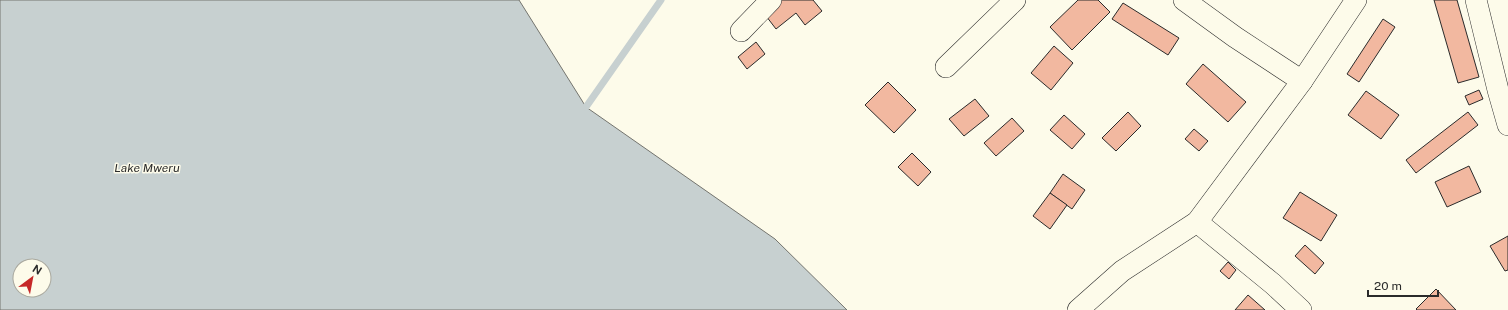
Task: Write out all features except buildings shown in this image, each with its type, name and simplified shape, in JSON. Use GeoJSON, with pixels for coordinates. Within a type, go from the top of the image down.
{"type":"FeatureCollection","features":[{"type":"Feature","properties":{"kind":"street"},"geometry":{"type":"LineString","coordinates":[[741,31],[771,0]]}},
{"type":"Feature","properties":{"kind":"street"},"geometry":{"type":"LineString","coordinates":[[946,67],[1015,0]]}},
{"type":"Feature","properties":{"kind":"street"},"geometry":{"type":"LineString","coordinates":[[1184,0],[1235,37],[1302,81]]}},
{"type":"Feature","properties":{"kind":"street"},"geometry":{"type":"LineString","coordinates":[[1078,310],[1122,271],[1197,222],[1302,81],[1356,0]]}},
{"type":"Feature","properties":{"kind":"street"},"geometry":{"type":"LineString","coordinates":[[1476,0],[1508,125]]}},
{"type":"Feature","properties":{"kind":"street"},"geometry":{"type":"LineString","coordinates":[[1197,222],[1273,284],[1301,310]]}},
{"type":"Feature","properties":{"kind":"water","name":"Lake Mweru"},"geometry":{"type":"Polygon","coordinates":[[[0,0],[519,0],[586,107],[775,239],[847,310],[0,310],[0,0]]]}},
{"type":"Feature","properties":{"kind":"waterway"},"geometry":{"type":"LineString","coordinates":[[586,107],[661,0]]}}]}
